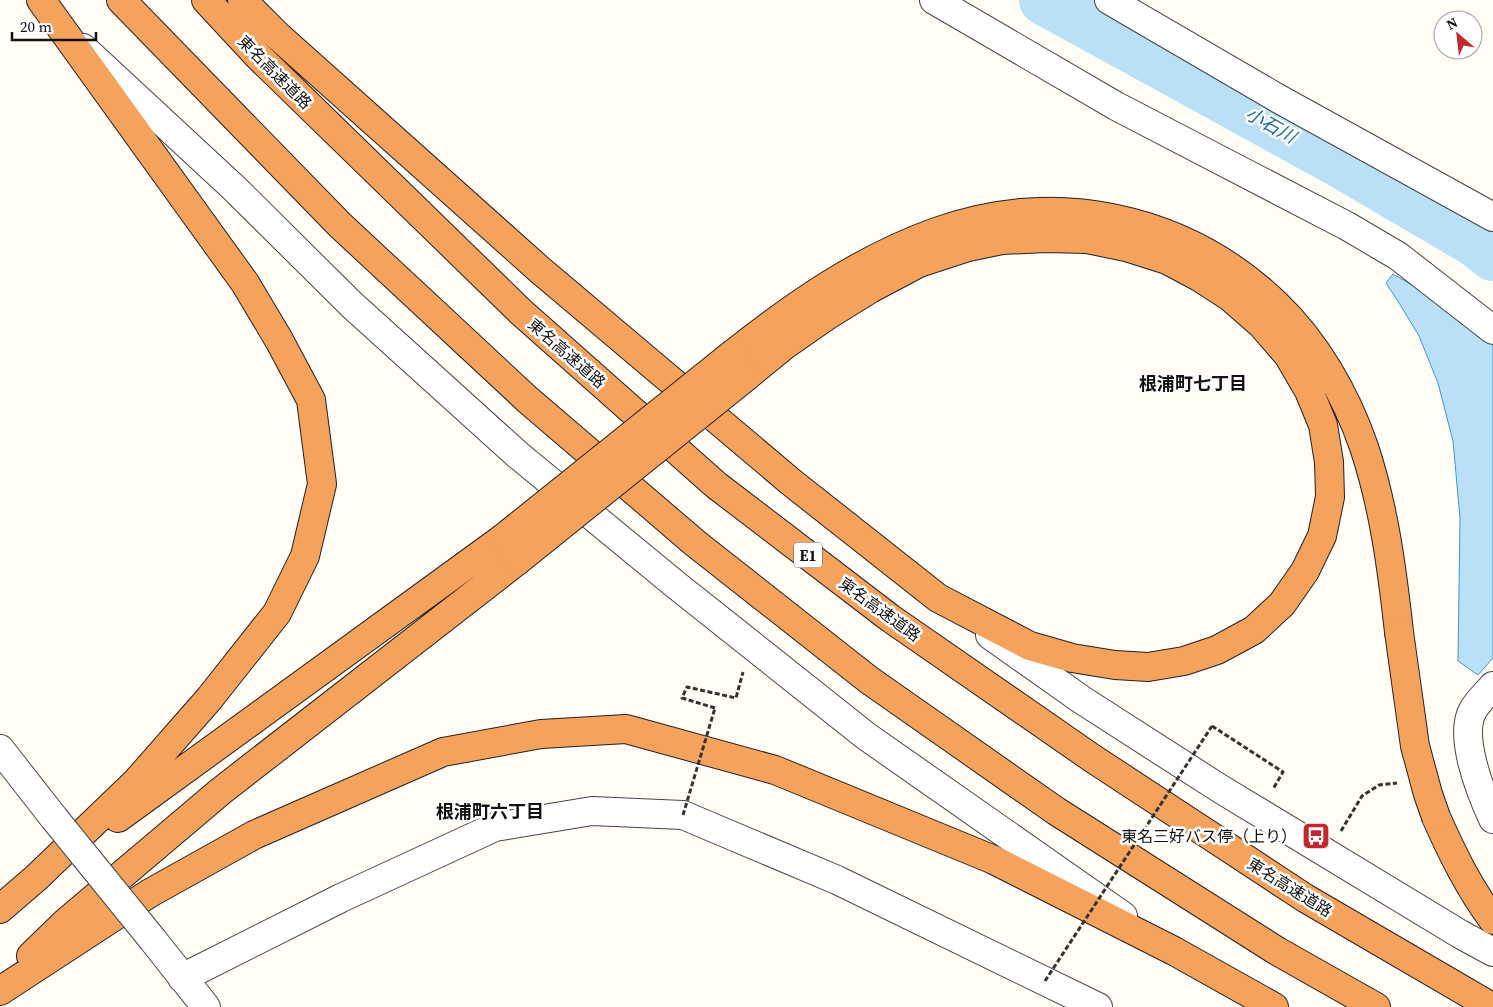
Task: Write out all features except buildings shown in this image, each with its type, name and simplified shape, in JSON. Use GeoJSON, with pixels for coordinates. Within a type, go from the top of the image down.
{"type":"FeatureCollection","features":[{"type":"Feature","properties":{"kind":"highway"},"geometry":{"type":"LineString","coordinates":[[0,909],[36,878],[137,781],[209,699],[277,613],[306,556],[322,484],[311,400],[279,340],[245,283],[41,0]]}},
{"type":"Feature","properties":{"kind":"highway"},"geometry":{"type":"LineString","coordinates":[[121,0],[340,225],[528,400],[695,543],[869,680],[1056,811],[1277,951],[1376,1007]]}},
{"type":"Feature","properties":{"kind":"highway","name":"東名高速道路"},"geometry":{"type":"LineString","coordinates":[[206,0],[258,56],[521,312],[716,485],[890,618],[1092,758],[1305,898],[1492,1007]]}},
{"type":"Feature","properties":{"kind":"highway"},"geometry":{"type":"LineString","coordinates":[[36,878],[502,539],[740,365],[785,345],[870,289],[919,263],[968,248],[1002,240],[1087,239],[1126,247],[1167,260],[1199,276],[1230,297],[1262,325],[1288,355],[1309,391],[1323,424],[1329,462],[1330,497],[1322,536],[1305,571],[1282,604],[1254,630],[1217,650],[1184,661],[1148,666],[1116,666],[1072,658],[1030,646],[938,598],[791,482],[540,270],[278,36],[242,0]]}},
{"type":"Feature","properties":{"kind":"highway"},"geometry":{"type":"LineString","coordinates":[[0,986],[65,923],[221,791],[517,561],[740,365],[772,323],[800,303],[872,260],[904,244],[968,222],[1002,215],[1037,212],[1069,212],[1104,216],[1139,224],[1169,234],[1201,249],[1230,267],[1257,287],[1278,306],[1299,329],[1318,355],[1347,406],[1363,445],[1375,485],[1392,575],[1415,746],[1428,794],[1456,861],[1472,890],[1493,920]]}},
{"type":"Feature","properties":{"kind":"highway"},"geometry":{"type":"LineString","coordinates":[[0,990],[150,893],[254,835],[443,752],[541,734],[626,729],[775,770],[994,860],[1174,951],[1274,1007]]}},
{"type":"Feature","properties":{"kind":"street"},"geometry":{"type":"LineString","coordinates":[[934,0],[1116,106],[1347,226],[1398,256],[1493,330]]}},
{"type":"Feature","properties":{"kind":"street"},"geometry":{"type":"LineString","coordinates":[[1109,0],[1279,100],[1493,217]]}},
{"type":"Feature","properties":{"kind":"street"},"geometry":{"type":"LineString","coordinates":[[63,29],[234,188],[352,305],[518,456],[866,736],[1174,951]]}},
{"type":"Feature","properties":{"kind":"street"},"geometry":{"type":"LineString","coordinates":[[938,598],[1082,700],[1219,788],[1460,934],[1493,952]]}},
{"type":"Feature","properties":{"kind":"street"},"geometry":{"type":"LineString","coordinates":[[1493,686],[1472,710],[1467,732],[1475,772],[1483,798],[1493,819]]}},
{"type":"Feature","properties":{"kind":"street"},"geometry":{"type":"LineString","coordinates":[[0,749],[206,1007]]}},
{"type":"Feature","properties":{"kind":"street"},"geometry":{"type":"LineString","coordinates":[[182,978],[341,898],[495,827],[592,811],[683,815],[837,880],[1098,1007]]}},
{"type":"Feature","properties":{"kind":"path"},"geometry":{"type":"LineString","coordinates":[[683,815],[716,708],[682,698],[687,687],[736,698],[743,671]]}},
{"type":"Feature","properties":{"kind":"path"},"geometry":{"type":"LineString","coordinates":[[1045,981],[1212,726],[1283,772],[1269,796]]}},
{"type":"Feature","properties":{"kind":"water"},"geometry":{"type":"Polygon","coordinates":[[[1393,274],[1433,297],[1493,345],[1493,658],[1478,675],[1458,661],[1460,518],[1453,441],[1438,383],[1419,336],[1386,283],[1393,274]]]}},
{"type":"Feature","properties":{"kind":"waterway","name":"小石川"},"geometry":{"type":"LineString","coordinates":[[1044,0],[1337,161],[1477,243],[1493,256]]}},
{"type":"Feature","properties":{"kind":"place","name":"東名三好バス停（上り）"},"geometry":{"type":"Point","coordinates":[1316,836]}},
{"type":"Feature","properties":{"kind":"district","name":"根浦町七丁目"},"geometry":{"type":"Point","coordinates":[1193,383]}},
{"type":"Feature","properties":{"kind":"district","name":"根浦町六丁目"},"geometry":{"type":"Point","coordinates":[490,811]}}]}
